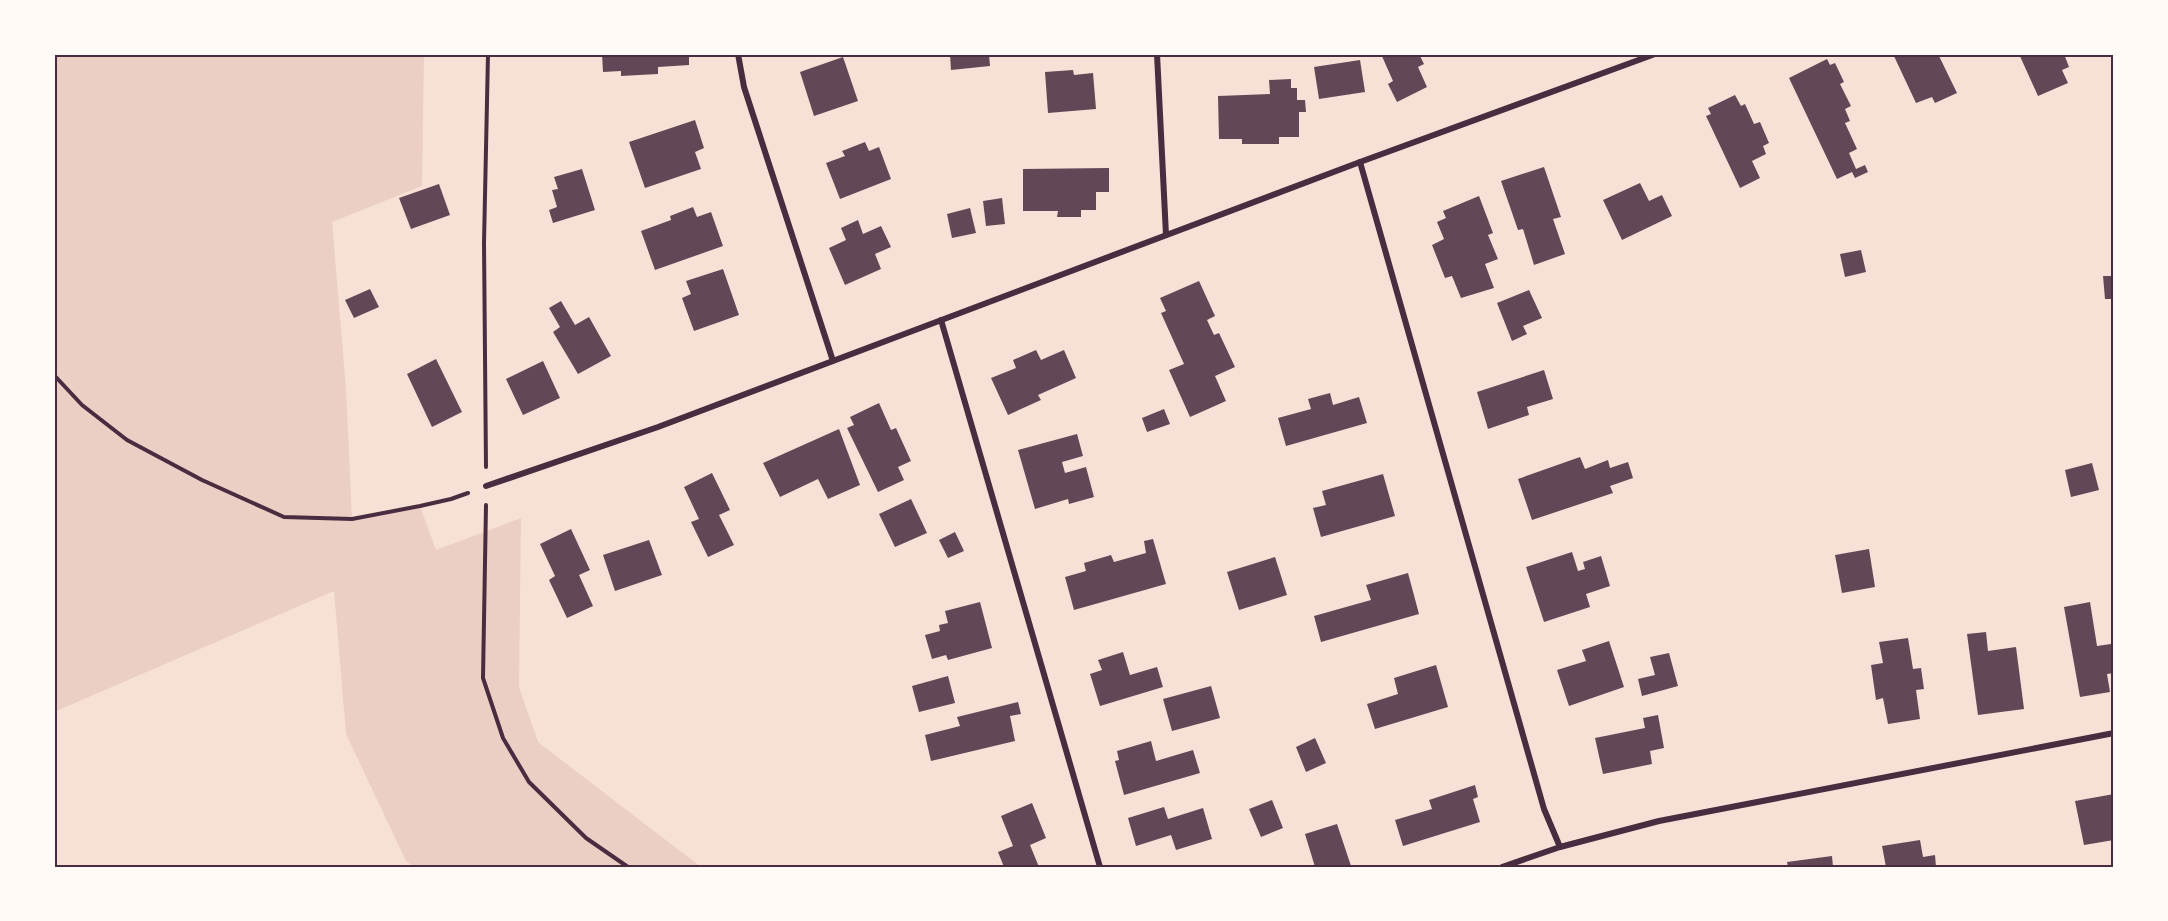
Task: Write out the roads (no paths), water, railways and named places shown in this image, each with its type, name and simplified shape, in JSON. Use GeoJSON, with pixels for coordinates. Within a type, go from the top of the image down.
{"type":"FeatureCollection","features":[{"type":"Feature","properties":{"kind":"street"},"geometry":{"type":"LineString","coordinates":[[738,54],[744,87],[833,361]]}},
{"type":"Feature","properties":{"kind":"street"},"geometry":{"type":"LineString","coordinates":[[1157,54],[1166,236]]}},
{"type":"Feature","properties":{"kind":"street"},"geometry":{"type":"LineString","coordinates":[[486,486],[658,427],[1360,162],[1654,54]]}},
{"type":"Feature","properties":{"kind":"street"},"geometry":{"type":"LineString","coordinates":[[1360,162],[1545,809],[1560,847]]}},
{"type":"Feature","properties":{"kind":"street"},"geometry":{"type":"LineString","coordinates":[[941,320],[1100,867]]}},
{"type":"Feature","properties":{"kind":"street"},"geometry":{"type":"LineString","coordinates":[[1502,867],[1560,847],[1659,821],[2114,733]]}}]}
